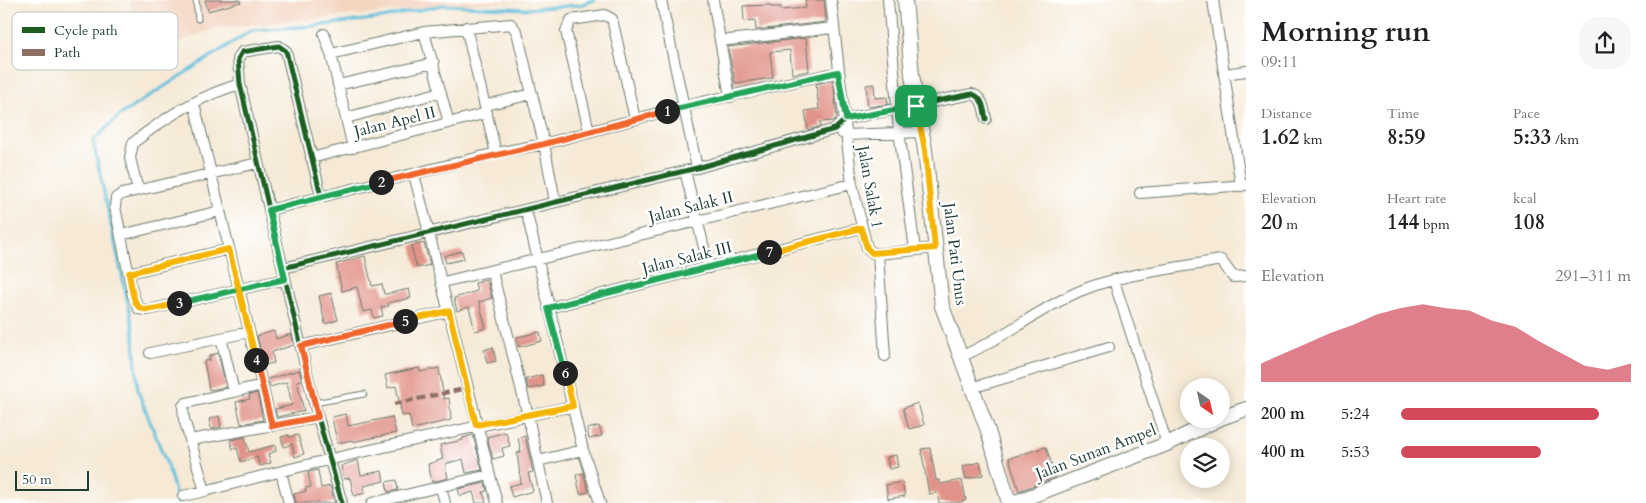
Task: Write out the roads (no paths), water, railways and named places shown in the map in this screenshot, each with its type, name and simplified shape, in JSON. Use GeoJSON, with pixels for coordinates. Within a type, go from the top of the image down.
{"type":"FeatureCollection","features":[{"type":"Feature","properties":{"kind":"main road","name":"Jalan Pati Unus"},"geometry":{"type":"LineString","coordinates":[[905,0],[908,107],[925,249],[942,306],[1011,503]]}},
{"type":"Feature","properties":{"kind":"main road","name":"Jalan Sunan Ampel"},"geometry":{"type":"LineString","coordinates":[[1230,414],[1246,408]]}},
{"type":"Feature","properties":{"kind":"main road","name":"Jalan Sunan Ampel"},"geometry":{"type":"LineString","coordinates":[[1011,503],[1167,444],[1200,428]]}},
{"type":"Feature","properties":{"kind":"street"},"geometry":{"type":"LineString","coordinates":[[661,0],[698,168]]}},
{"type":"Feature","properties":{"kind":"street"},"geometry":{"type":"LineString","coordinates":[[712,0],[730,97]]}},
{"type":"Feature","properties":{"kind":"street","name":"Jalan Salak 1"},"geometry":{"type":"LineString","coordinates":[[830,0],[838,72],[846,119],[852,184],[861,228],[869,251],[878,254]]}},
{"type":"Feature","properties":{"kind":"street"},"geometry":{"type":"LineString","coordinates":[[885,356],[878,254],[925,249],[908,107],[888,0]]}},
{"type":"Feature","properties":{"kind":"street"},"geometry":{"type":"LineString","coordinates":[[1140,193],[1243,185],[1213,0]]}},
{"type":"Feature","properties":{"kind":"street"},"geometry":{"type":"LineString","coordinates":[[589,131],[566,31],[567,24],[576,19],[605,15],[612,19],[635,119]]}},
{"type":"Feature","properties":{"kind":"street"},"geometry":{"type":"LineString","coordinates":[[331,54],[424,32],[506,23],[514,27],[517,32],[544,144],[555,201]]}},
{"type":"Feature","properties":{"kind":"street"},"geometry":{"type":"LineString","coordinates":[[466,28],[496,153]]}},
{"type":"Feature","properties":{"kind":"street"},"geometry":{"type":"LineString","coordinates":[[720,41],[834,28]]}},
{"type":"Feature","properties":{"kind":"street"},"geometry":{"type":"LineString","coordinates":[[424,32],[434,63],[449,124]]}},
{"type":"Feature","properties":{"kind":"street"},"geometry":{"type":"LineString","coordinates":[[324,34],[331,54],[353,148]]}},
{"type":"Feature","properties":{"kind":"street"},"geometry":{"type":"LineString","coordinates":[[321,196],[284,48],[279,46],[242,52],[238,59],[240,84],[314,403],[342,503]]}},
{"type":"Feature","properties":{"kind":"street"},"geometry":{"type":"LineString","coordinates":[[338,85],[434,63]]}},
{"type":"Feature","properties":{"kind":"street"},"geometry":{"type":"LineString","coordinates":[[1224,74],[1246,71]]}},
{"type":"Feature","properties":{"kind":"street"},"geometry":{"type":"LineString","coordinates":[[269,210],[496,153],[544,144],[684,106],[838,72]]}},
{"type":"Feature","properties":{"kind":"street"},"geometry":{"type":"LineString","coordinates":[[138,190],[130,158],[133,143],[215,91],[240,84]]}},
{"type":"Feature","properties":{"kind":"street"},"geometry":{"type":"LineString","coordinates":[[346,118],[440,92]]}},
{"type":"Feature","properties":{"kind":"street","name":"Jalan Apel II"},"geometry":{"type":"LineString","coordinates":[[311,158],[449,124],[486,109],[532,94]]}},
{"type":"Feature","properties":{"kind":"street"},"geometry":{"type":"LineString","coordinates":[[283,268],[698,168],[834,129],[846,119],[972,94],[976,95],[982,103],[986,119]]}},
{"type":"Feature","properties":{"kind":"street"},"geometry":{"type":"LineString","coordinates":[[194,103],[272,426]]}},
{"type":"Feature","properties":{"kind":"street"},"geometry":{"type":"LineString","coordinates":[[834,129],[846,135],[910,131]]}},
{"type":"Feature","properties":{"kind":"street"},"geometry":{"type":"LineString","coordinates":[[258,163],[122,194],[115,200],[135,303],[144,311],[285,279]]}},
{"type":"Feature","properties":{"kind":"street"},"geometry":{"type":"LineString","coordinates":[[684,170],[709,268]]}},
{"type":"Feature","properties":{"kind":"street"},"geometry":{"type":"LineString","coordinates":[[414,174],[443,282],[476,425],[497,503]]}},
{"type":"Feature","properties":{"kind":"street","name":"Jalan Salak II"},"geometry":{"type":"LineString","coordinates":[[443,282],[852,184]]}},
{"type":"Feature","properties":{"kind":"street"},"geometry":{"type":"LineString","coordinates":[[526,210],[583,450],[600,503]]}},
{"type":"Feature","properties":{"kind":"street"},"geometry":{"type":"LineString","coordinates":[[121,235],[220,211]]}},
{"type":"Feature","properties":{"kind":"street","name":"Jalan Salak III"},"geometry":{"type":"LineString","coordinates":[[548,308],[861,228]]}},
{"type":"Feature","properties":{"kind":"street"},"geometry":{"type":"LineString","coordinates":[[129,273],[229,249]]}},
{"type":"Feature","properties":{"kind":"street"},"geometry":{"type":"LineString","coordinates":[[960,357],[996,340],[1057,302],[1100,283],[1221,260],[1233,277],[1246,276]]}},
{"type":"Feature","properties":{"kind":"street"},"geometry":{"type":"LineString","coordinates":[[492,271],[528,416],[547,503]]}},
{"type":"Feature","properties":{"kind":"street"},"geometry":{"type":"LineString","coordinates":[[1114,281],[1167,444]]}},
{"type":"Feature","properties":{"kind":"street"},"geometry":{"type":"LineString","coordinates":[[301,346],[449,311]]}},
{"type":"Feature","properties":{"kind":"street"},"geometry":{"type":"LineString","coordinates":[[150,353],[249,332]]}},
{"type":"Feature","properties":{"kind":"street"},"geometry":{"type":"LineString","coordinates":[[221,338],[234,392]]}},
{"type":"Feature","properties":{"kind":"street"},"geometry":{"type":"LineString","coordinates":[[972,388],[1109,347]]}},
{"type":"Feature","properties":{"kind":"street"},"geometry":{"type":"LineString","coordinates":[[204,491],[182,412],[184,404],[262,385]]}},
{"type":"Feature","properties":{"kind":"street"},"geometry":{"type":"LineString","coordinates":[[183,496],[476,425],[573,406]]}},
{"type":"Feature","properties":{"kind":"street"},"geometry":{"type":"LineString","coordinates":[[190,440],[318,417]]}},
{"type":"Feature","properties":{"kind":"street"},"geometry":{"type":"LineString","coordinates":[[538,461],[583,450]]}},
{"type":"Feature","properties":{"kind":"street"},"geometry":{"type":"LineString","coordinates":[[281,472],[289,503]]}},
{"type":"Feature","properties":{"kind":"street"},"geometry":{"type":"LineString","coordinates":[[372,503],[389,501],[489,475]]}},
{"type":"Feature","properties":{"kind":"street"},"geometry":{"type":"LineString","coordinates":[[441,487],[445,503]]}},
{"type":"Feature","properties":{"kind":"lane"},"geometry":{"type":"LineString","coordinates":[[196,0],[198,19]]}},
{"type":"Feature","properties":{"kind":"lane"},"geometry":{"type":"LineString","coordinates":[[314,403],[364,394]]}},
{"type":"Feature","properties":{"kind":"waterway"},"geometry":{"type":"LineString","coordinates":[[178,503],[168,467],[138,391],[133,327],[93,141],[120,115],[252,30],[314,26],[382,18],[443,5],[525,9],[580,5],[594,0]]}}]}
